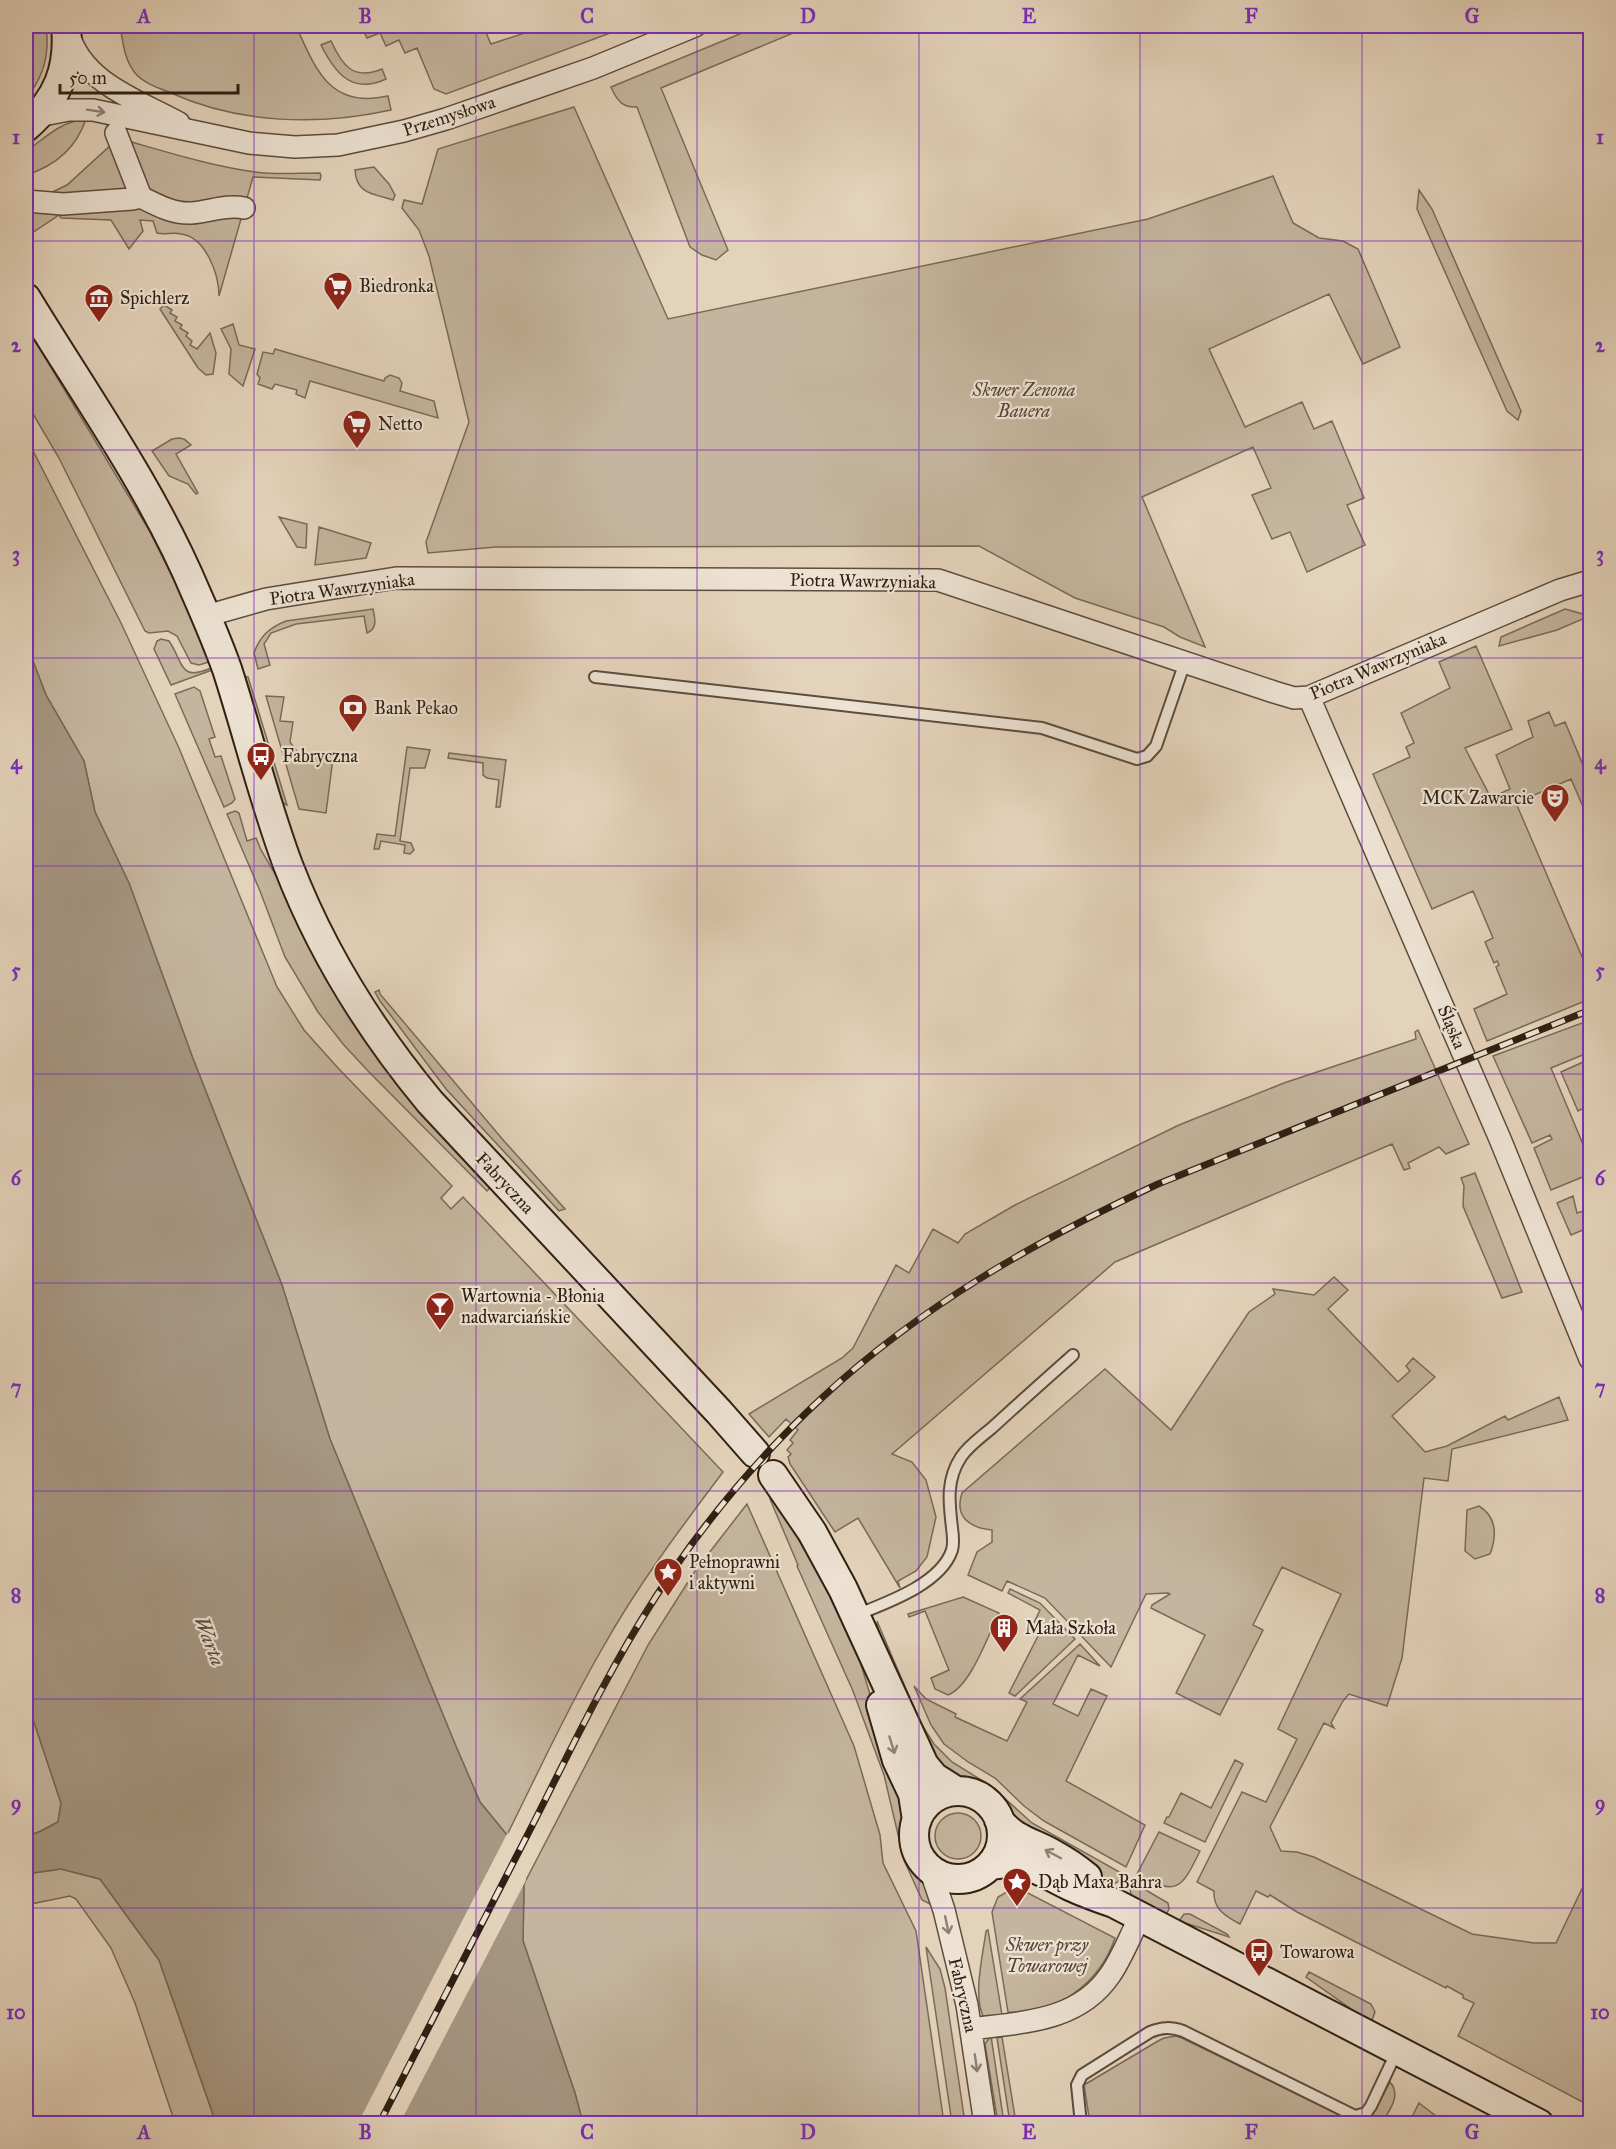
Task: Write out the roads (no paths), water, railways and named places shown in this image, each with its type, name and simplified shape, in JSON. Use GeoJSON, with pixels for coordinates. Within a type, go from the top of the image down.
{"type":"FeatureCollection","features":[{"type":"Feature","properties":{"kind":"street"},"geometry":{"type":"LineString","coordinates":[[32,121],[51,100],[60,83],[66,64],[68,44],[66,26]]}},
{"type":"Feature","properties":{"kind":"street","name":"Przemysłowa"},"geometry":{"type":"LineString","coordinates":[[66,26],[77,53],[86,67],[104,83],[193,130]]}},
{"type":"Feature","properties":{"kind":"street","name":"Przemysłowa"},"geometry":{"type":"LineString","coordinates":[[32,121],[69,110],[93,110],[162,126],[193,130],[220,138],[279,147],[311,147],[360,142],[446,119],[593,68],[695,26]]}},
{"type":"Feature","properties":{"kind":"street"},"geometry":{"type":"LineString","coordinates":[[116,133],[141,196],[167,209],[190,213],[231,207],[244,208]]}},
{"type":"Feature","properties":{"kind":"street"},"geometry":{"type":"LineString","coordinates":[[26,201],[63,204],[132,199],[141,196]]}},
{"type":"Feature","properties":{"kind":"street","name":"Fabryczna"},"geometry":{"type":"LineString","coordinates":[[26,298],[148,496],[175,547],[206,616],[227,671],[292,874],[323,943],[373,1026],[436,1108],[755,1453]]}},
{"type":"Feature","properties":{"kind":"street","name":"Piotra Wawrzyniaka"},"geometry":{"type":"LineString","coordinates":[[206,616],[266,599],[396,578],[938,580],[1294,698],[1309,697],[1560,590],[1590,581]]}},
{"type":"Feature","properties":{"kind":"street","name":"Śląska"},"geometry":{"type":"LineString","coordinates":[[1309,697],[1488,1109],[1590,1359]]}},
{"type":"Feature","properties":{"kind":"street"},"geometry":{"type":"LineString","coordinates":[[773,1475],[812,1532],[855,1615],[924,1766],[934,1777],[956,1791]]}},
{"type":"Feature","properties":{"kind":"street"},"geometry":{"type":"LineString","coordinates":[[868,1647],[892,1746],[900,1770],[913,1794],[917,1820]]}},
{"type":"Feature","properties":{"kind":"street"},"geometry":{"type":"LineString","coordinates":[[956,1791],[974,1794],[982,1798],[999,1820],[1002,1832],[1001,1844],[991,1865],[979,1874],[959,1879],[948,1878],[930,1869],[919,1857],[914,1833],[917,1820],[924,1806],[933,1798],[956,1791]]}},
{"type":"Feature","properties":{"kind":"street"},"geometry":{"type":"LineString","coordinates":[[999,1820],[1016,1836],[1073,1865],[1114,1904]]}},
{"type":"Feature","properties":{"kind":"street"},"geometry":{"type":"LineString","coordinates":[[991,1865],[1023,1864],[1114,1904],[1539,2124]]}},
{"type":"Feature","properties":{"kind":"street","name":"Fabryczna"},"geometry":{"type":"LineString","coordinates":[[930,1869],[944,1910],[971,2029],[985,2124]]}},
{"type":"Feature","properties":{"kind":"street"},"geometry":{"type":"LineString","coordinates":[[971,2029],[1045,2018],[1077,2006],[1095,1992],[1110,1975],[1140,1917]]}},
{"type":"Feature","properties":{"kind":"lane"},"geometry":{"type":"LineString","coordinates":[[595,677],[1042,728],[1137,759],[1148,756],[1156,746],[1185,662]]}},
{"type":"Feature","properties":{"kind":"lane"},"geometry":{"type":"LineString","coordinates":[[855,1615],[907,1592],[930,1578],[944,1565],[953,1543],[949,1502],[950,1485],[962,1454],[1072,1355]]}},
{"type":"Feature","properties":{"kind":"lane"},"geometry":{"type":"LineString","coordinates":[[1081,2124],[1077,2085],[1082,2075],[1150,2032],[1159,2029],[1183,2031],[1355,2116],[1366,2113],[1371,2106],[1397,2050]]}},
{"type":"Feature","properties":{"kind":"water","name":"Warta"},"geometry":{"type":"Polygon","coordinates":[[[26,643],[46,695],[84,761],[95,812],[129,883],[192,1056],[282,1285],[330,1439],[480,1802],[507,1835],[524,1884],[523,1941],[583,2123],[216,2123],[159,1960],[100,1879],[61,1869],[26,1874],[26,1837],[58,1822],[61,1803],[26,1698],[26,643]]]}},
{"type":"Feature","properties":{"kind":"railway"},"geometry":{"type":"LineString","coordinates":[[379,2124],[590,1710],[638,1626],[673,1570],[733,1491],[777,1442],[824,1396],[901,1332],[941,1304],[1025,1252],[1113,1205],[1158,1184],[1590,1010]]}},
{"type":"Feature","properties":{"kind":"place","name":"Biedronka"},"geometry":{"type":"Point","coordinates":[338,312]}},
{"type":"Feature","properties":{"kind":"place","name":"Spichlerz"},"geometry":{"type":"Point","coordinates":[99,324]}},
{"type":"Feature","properties":{"kind":"place","name":"Netto"},"geometry":{"type":"Point","coordinates":[357,450]}},
{"type":"Feature","properties":{"kind":"place","name":"Bank Pekao"},"geometry":{"type":"Point","coordinates":[353,734]}},
{"type":"Feature","properties":{"kind":"place","name":"Fabryczna"},"geometry":{"type":"Point","coordinates":[261,782]}},
{"type":"Feature","properties":{"kind":"place","name":"MCK Zawarcie"},"geometry":{"type":"Point","coordinates":[1555,824]}},
{"type":"Feature","properties":{"kind":"place","name":"Wartownia - Błonia nadwarciańskie"},"geometry":{"type":"Point","coordinates":[440,1332]}},
{"type":"Feature","properties":{"kind":"place","name":"Pełnoprawni i aktywni"},"geometry":{"type":"Point","coordinates":[668,1598]}},
{"type":"Feature","properties":{"kind":"place","name":"Mała Szkoła"},"geometry":{"type":"Point","coordinates":[1004,1654]}},
{"type":"Feature","properties":{"kind":"place","name":"Dąb Maxa Bahra"},"geometry":{"type":"Point","coordinates":[1017,1908]}},
{"type":"Feature","properties":{"kind":"place","name":"Towarowa"},"geometry":{"type":"Point","coordinates":[1259,1978]}},
{"type":"Feature","properties":{"kind":"park label","name":"Skwer Zenona Bauera"},"geometry":{"type":"Point","coordinates":[1024,400]}},
{"type":"Feature","properties":{"kind":"park label","name":"Skwer przy Towarowej"},"geometry":{"type":"Point","coordinates":[1047,1955]}}]}
